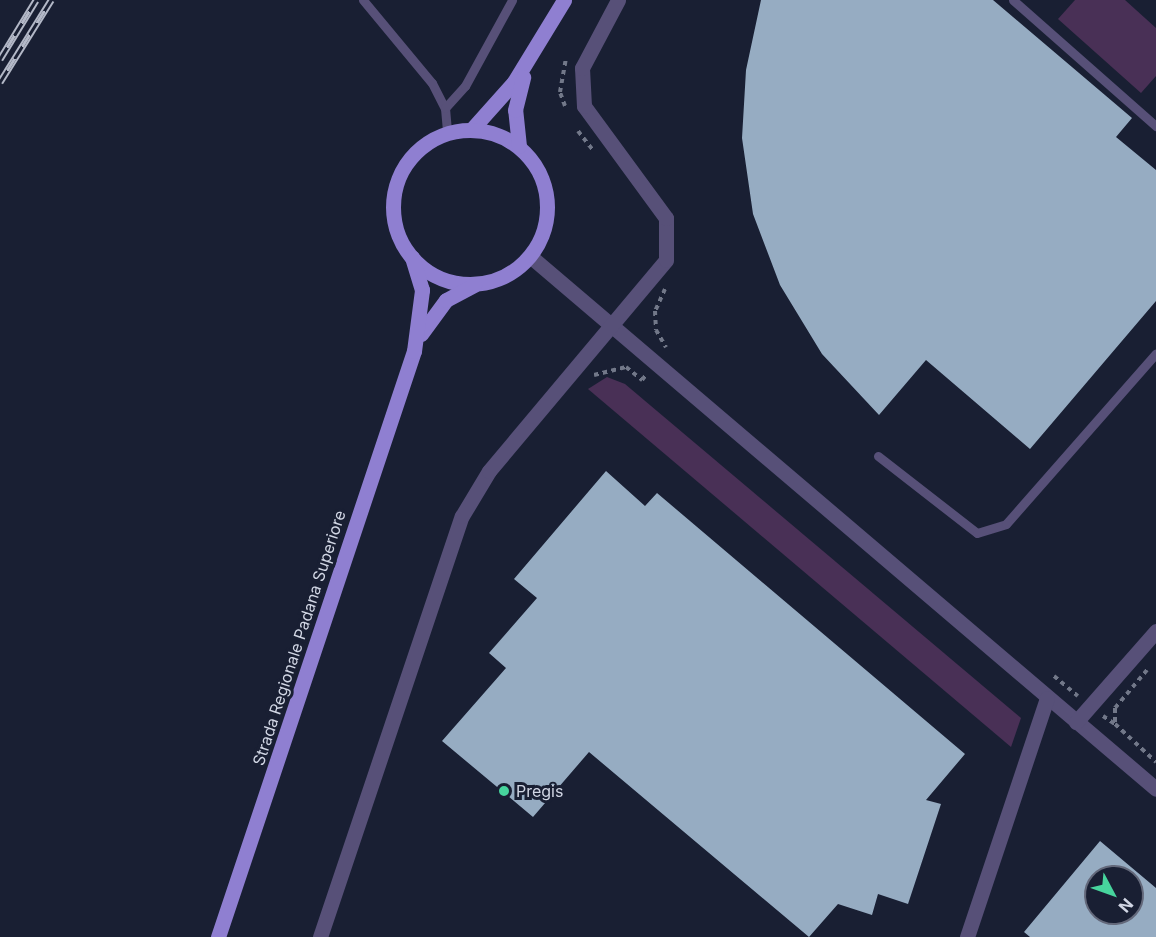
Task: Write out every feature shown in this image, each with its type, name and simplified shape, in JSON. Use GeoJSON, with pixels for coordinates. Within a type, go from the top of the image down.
{"type":"FeatureCollection","features":[{"type":"Feature","properties":{"kind":"main road"},"geometry":{"type":"LineString","coordinates":[[472,129],[514,82],[564,0]]}},
{"type":"Feature","properties":{"kind":"main road"},"geometry":{"type":"LineString","coordinates":[[519,146],[514,125],[517,95],[546,28]]}},
{"type":"Feature","properties":{"kind":"main road"},"geometry":{"type":"LineString","coordinates":[[472,129],[519,146],[536,164],[547,203],[542,235],[530,256],[499,278],[481,283],[444,279],[412,258],[399,236],[393,211],[396,186],[424,145],[447,133],[472,129]]}},
{"type":"Feature","properties":{"kind":"main road","name":"Strada Regionale Padana Superiore"},"geometry":{"type":"LineString","coordinates":[[218,937],[414,351],[422,290],[412,258]]}},
{"type":"Feature","properties":{"kind":"main road","name":"Strada Regionale Padana Superiore"},"geometry":{"type":"LineString","coordinates":[[414,351],[446,300],[481,283]]}},
{"type":"Feature","properties":{"kind":"street"},"geometry":{"type":"LineString","coordinates":[[320,937],[462,516],[489,471],[614,328],[666,260],[666,218],[584,106],[582,68],[618,0]]}},
{"type":"Feature","properties":{"kind":"street"},"geometry":{"type":"LineString","coordinates":[[530,256],[1156,789]]}},
{"type":"Feature","properties":{"kind":"street"},"geometry":{"type":"LineString","coordinates":[[1076,722],[1156,631]]}},
{"type":"Feature","properties":{"kind":"street"},"geometry":{"type":"LineString","coordinates":[[967,937],[1047,698]]}},
{"type":"Feature","properties":{"kind":"lane"},"geometry":{"type":"LineString","coordinates":[[363,0],[432,83],[445,108],[447,133]]}},
{"type":"Feature","properties":{"kind":"lane"},"geometry":{"type":"LineString","coordinates":[[445,108],[465,86],[512,0]]}},
{"type":"Feature","properties":{"kind":"lane"},"geometry":{"type":"LineString","coordinates":[[1013,0],[1156,126]]}},
{"type":"Feature","properties":{"kind":"lane"},"geometry":{"type":"LineString","coordinates":[[878,456],[977,533],[1006,524],[1156,353]]}},
{"type":"Feature","properties":{"kind":"path"},"geometry":{"type":"LineString","coordinates":[[569,117],[561,92],[562,65],[573,47]]}},
{"type":"Feature","properties":{"kind":"path"},"geometry":{"type":"LineString","coordinates":[[574,125],[597,155]]}},
{"type":"Feature","properties":{"kind":"path"},"geometry":{"type":"LineString","coordinates":[[653,279],[666,290],[655,311],[656,330],[667,349],[676,356]]}},
{"type":"Feature","properties":{"kind":"path"},"geometry":{"type":"LineString","coordinates":[[587,381],[607,368],[626,367],[642,380],[667,349]]}},
{"type":"Feature","properties":{"kind":"path"},"geometry":{"type":"LineString","coordinates":[[1115,724],[1115,708],[1156,661]]}},
{"type":"Feature","properties":{"kind":"path"},"geometry":{"type":"LineString","coordinates":[[1047,671],[1115,724],[1156,762]]}},
{"type":"Feature","properties":{"kind":"shaded area"},"geometry":{"type":"Polygon","coordinates":[[[1075,0],[1125,0],[1156,28],[1156,76],[1141,93],[1058,19],[1075,0]]]}},
{"type":"Feature","properties":{"kind":"shaded area"},"geometry":{"type":"Polygon","coordinates":[[[607,377],[625,384],[1021,718],[1011,747],[588,389],[607,377]]]}},
{"type":"Feature","properties":{"kind":"building"},"geometry":{"type":"Polygon","coordinates":[[[761,0],[993,0],[1132,118],[1116,137],[1156,170],[1156,301],[1030,449],[926,360],[879,415],[822,354],[780,285],[753,214],[742,138],[746,70],[761,0]]]}},
{"type":"Feature","properties":{"kind":"building"},"geometry":{"type":"Polygon","coordinates":[[[606,471],[645,506],[657,493],[965,754],[926,800],[941,804],[908,904],[878,894],[872,915],[838,904],[809,937],[589,752],[533,817],[442,741],[506,668],[489,653],[537,598],[514,579],[606,471]]]}},
{"type":"Feature","properties":{"kind":"building"},"geometry":{"type":"Polygon","coordinates":[[[1100,841],[1129,865],[1084,865],[1084,925],[1144,925],[1144,878],[1156,888],[1156,937],[1030,937],[1024,932],[1100,841]]]}},
{"type":"Feature","properties":{"kind":"railway"},"geometry":{"type":"LineString","coordinates":[[0,59],[36,0]]}},
{"type":"Feature","properties":{"kind":"railway"},"geometry":{"type":"LineString","coordinates":[[0,82],[51,0]]}},
{"type":"Feature","properties":{"kind":"place","name":"Pregis"},"geometry":{"type":"Point","coordinates":[504,791]}}]}
